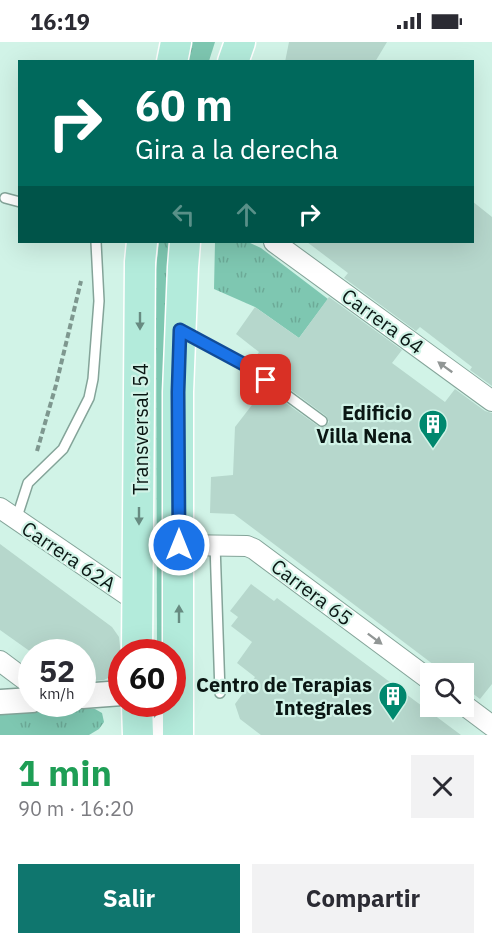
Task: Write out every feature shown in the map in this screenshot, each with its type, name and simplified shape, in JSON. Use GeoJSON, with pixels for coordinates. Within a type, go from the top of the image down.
{"type":"FeatureCollection","features":[{"type":"Feature","properties":{"kind":"main road"},"geometry":{"type":"LineString","coordinates":[[165,60],[167,42]]}},
{"type":"Feature","properties":{"kind":"main road"},"geometry":{"type":"LineString","coordinates":[[172,60],[176,42]]}},
{"type":"Feature","properties":{"kind":"main road"},"geometry":{"type":"LineString","coordinates":[[222,60],[227,42]]}},
{"type":"Feature","properties":{"kind":"main road"},"geometry":{"type":"LineString","coordinates":[[234,60],[240,42]]}},
{"type":"Feature","properties":{"kind":"main road","name":"Transversal 54"},"geometry":{"type":"LineString","coordinates":[[138,639],[142,243]]}},
{"type":"Feature","properties":{"kind":"main road","name":"Transversal 54"},"geometry":{"type":"LineString","coordinates":[[178,639],[178,392],[185,243]]}},
{"type":"Feature","properties":{"kind":"main road"},"geometry":{"type":"LineString","coordinates":[[137,717],[138,735]]}},
{"type":"Feature","properties":{"kind":"main road","name":"Transversal 54"},"geometry":{"type":"LineString","coordinates":[[178,717],[178,735]]}},
{"type":"Feature","properties":{"kind":"street","name":"Carrera 64"},"geometry":{"type":"LineString","coordinates":[[275,243],[492,401]]}},
{"type":"Feature","properties":{"kind":"street","name":"Carrera 62A"},"geometry":{"type":"LineString","coordinates":[[0,508],[139,603]]}},
{"type":"Feature","properties":{"kind":"street","name":"Carrera 65"},"geometry":{"type":"LineString","coordinates":[[179,545],[215,544],[247,546],[254,549],[420,673]]}},
{"type":"Feature","properties":{"kind":"street"},"geometry":{"type":"LineString","coordinates":[[0,661],[18,674]]}},
{"type":"Feature","properties":{"kind":"street"},"geometry":{"type":"LineString","coordinates":[[0,702],[18,701]]}},
{"type":"Feature","properties":{"kind":"street"},"geometry":{"type":"LineString","coordinates":[[474,711],[490,721]]}},
{"type":"Feature","properties":{"kind":"street"},"geometry":{"type":"LineString","coordinates":[[154,735],[169,717]]}},
{"type":"Feature","properties":{"kind":"lane"},"geometry":{"type":"LineString","coordinates":[[4,198],[18,202]]}},
{"type":"Feature","properties":{"kind":"lane"},"geometry":{"type":"LineString","coordinates":[[16,520],[28,483],[63,449],[89,398],[93,379],[99,301],[96,243]]}},
{"type":"Feature","properties":{"kind":"lane"},"geometry":{"type":"LineString","coordinates":[[180,330],[247,366],[321,421]]}},
{"type":"Feature","properties":{"kind":"lane"},"geometry":{"type":"LineString","coordinates":[[215,544],[220,693]]}},
{"type":"Feature","properties":{"kind":"path"},"geometry":{"type":"LineString","coordinates":[[28,483],[56,385],[82,274]]}},
{"type":"Feature","properties":{"kind":"green space"},"geometry":{"type":"Polygon","coordinates":[[[190,42],[215,42],[209,60],[187,60],[190,42]]]}},
{"type":"Feature","properties":{"kind":"green space"},"geometry":{"type":"Polygon","coordinates":[[[159,243],[172,243],[167,639],[157,639],[156,269],[159,243]]]}},
{"type":"Feature","properties":{"kind":"green space"},"geometry":{"type":"Polygon","coordinates":[[[215,243],[250,243],[261,248],[328,299],[299,338],[255,307],[214,289],[215,243]]]}},
{"type":"Feature","properties":{"kind":"green space"},"geometry":{"type":"Polygon","coordinates":[[[18,710],[18,717],[96,717],[96,710],[102,713],[104,722],[99,729],[89,735],[0,735],[0,711],[18,710]]]}},
{"type":"Feature","properties":{"kind":"building"},"geometry":{"type":"Polygon","coordinates":[[[289,42],[387,42],[376,60],[285,60],[289,42]]]}},
{"type":"Feature","properties":{"kind":"building"},"geometry":{"type":"Polygon","coordinates":[[[474,203],[492,217],[492,386],[470,370],[472,367],[420,327],[416,331],[344,278],[348,273],[308,243],[474,243],[474,203]]]}},
{"type":"Feature","properties":{"kind":"building"},"geometry":{"type":"Polygon","coordinates":[[[329,297],[402,350],[392,363],[445,402],[455,389],[485,411],[492,413],[492,684],[480,699],[474,694],[474,663],[431,663],[234,514],[210,513],[211,477],[233,475],[235,427],[265,388],[318,426],[324,427],[329,422],[326,416],[252,361],[259,352],[236,334],[255,307],[299,338],[329,297]]]}},
{"type":"Feature","properties":{"kind":"building"},"geometry":{"type":"Polygon","coordinates":[[[0,544],[112,627],[119,639],[108,639],[108,678],[96,681],[96,639],[18,639],[18,643],[0,630],[0,544]]]}},
{"type":"Feature","properties":{"kind":"building"},"geometry":{"type":"Polygon","coordinates":[[[251,584],[274,601],[277,598],[420,704],[420,717],[437,717],[461,735],[261,735],[240,719],[235,704],[255,677],[237,663],[252,642],[231,626],[238,617],[230,611],[251,584]]]}},
{"type":"Feature","properties":{"kind":"place","name":"Edificio Villa Nena"},"geometry":{"type":"Point","coordinates":[433,450]}},
{"type":"Feature","properties":{"kind":"place","name":"Centro de Terapias Integrales"},"geometry":{"type":"Point","coordinates":[393,722]}},
{"type":"Feature","properties":{"kind":"route"},"geometry":{"type":"LineString","coordinates":[[179,545],[180,330],[247,366],[266,380]]}}]}
